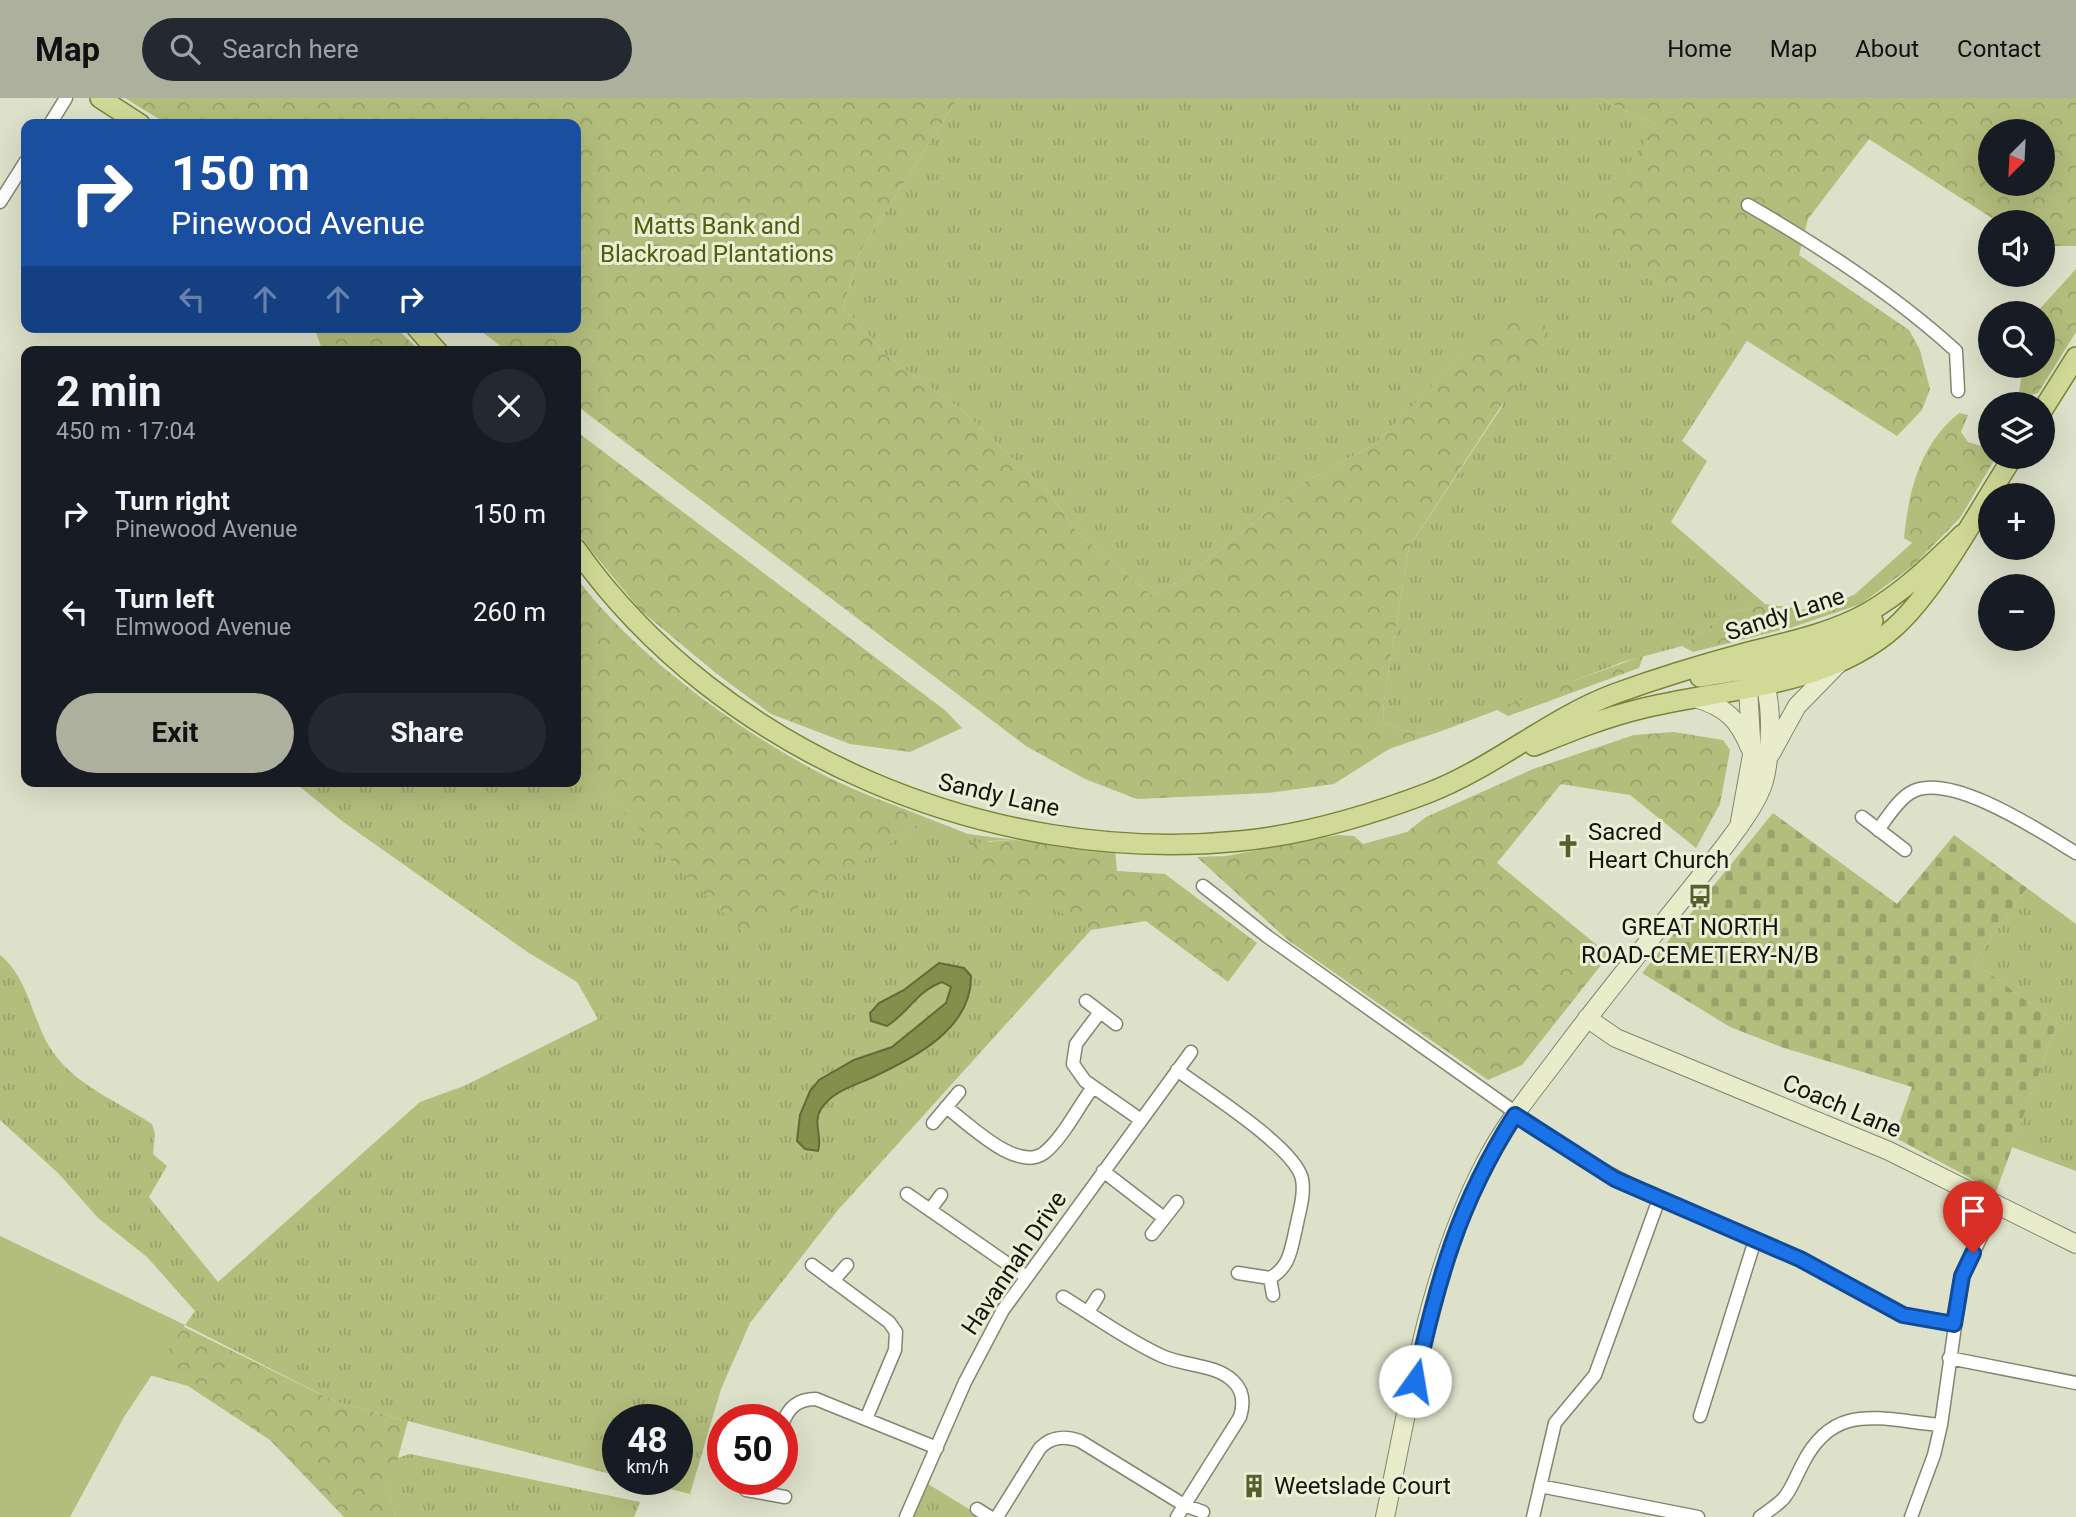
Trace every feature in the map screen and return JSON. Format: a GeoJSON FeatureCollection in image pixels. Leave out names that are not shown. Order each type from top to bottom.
{"type":"FeatureCollection","features":[{"type":"Feature","properties":{"kind":"main road"},"geometry":{"type":"LineString","coordinates":[[100,98],[132,119]]}},
{"type":"Feature","properties":{"kind":"main road"},"geometry":{"type":"LineString","coordinates":[[2054,392],[2076,357]]}},
{"type":"Feature","properties":{"kind":"main road"},"geometry":{"type":"LineString","coordinates":[[1963,534],[2005,469]]}},
{"type":"Feature","properties":{"kind":"main road","name":"Sandy Lane"},"geometry":{"type":"LineString","coordinates":[[1488,765],[1570,714],[1633,688],[1838,626],[1867,613],[1912,584],[1963,534]]}},
{"type":"Feature","properties":{"kind":"main road","name":"Sandy Lane"},"geometry":{"type":"LineString","coordinates":[[581,555],[629,614],[699,679],[740,709],[834,765],[908,797],[997,825],[1060,836],[1141,843],[1243,841],[1342,819],[1427,793],[1488,765],[1611,717],[1757,687],[1843,659],[1882,637],[1900,622],[1939,572],[1963,534]]}},
{"type":"Feature","properties":{"kind":"main road"},"geometry":{"type":"LineString","coordinates":[[1633,688],[1754,668],[1815,652],[1853,635],[1884,613],[1912,584]]}},
{"type":"Feature","properties":{"kind":"main road"},"geometry":{"type":"LineString","coordinates":[[1760,758],[1797,706],[1843,659]]}},
{"type":"Feature","properties":{"kind":"main road"},"geometry":{"type":"LineString","coordinates":[[1385,1517],[1436,1289],[1460,1216],[1485,1163],[1515,1115],[1587,1018],[1739,827],[1761,789],[1757,687],[1763,677],[1754,668]]}},
{"type":"Feature","properties":{"kind":"main road"},"geometry":{"type":"LineString","coordinates":[[1695,698],[1718,706],[1733,716],[1760,758]]}},
{"type":"Feature","properties":{"kind":"main road","name":"Coach Lane"},"geometry":{"type":"LineString","coordinates":[[1587,1018],[1616,1038],[1889,1151],[2076,1244]]}},
{"type":"Feature","properties":{"kind":"street"},"geometry":{"type":"LineString","coordinates":[[53,119],[66,98]]}},
{"type":"Feature","properties":{"kind":"street"},"geometry":{"type":"LineString","coordinates":[[0,202],[21,169]]}},
{"type":"Feature","properties":{"kind":"street"},"geometry":{"type":"LineString","coordinates":[[1748,205],[1826,252],[1934,330],[1956,351],[1958,391]]}},
{"type":"Feature","properties":{"kind":"street"},"geometry":{"type":"LineString","coordinates":[[1878,830],[1909,793],[1936,789],[1985,800],[2076,853]]}},
{"type":"Feature","properties":{"kind":"street"},"geometry":{"type":"LineString","coordinates":[[1862,817],[1905,850]]}},
{"type":"Feature","properties":{"kind":"street"},"geometry":{"type":"LineString","coordinates":[[1202,886],[1268,937],[1515,1115],[1581,1159],[1659,1199],[1811,1265],[1903,1315],[1954,1324]]}},
{"type":"Feature","properties":{"kind":"street"},"geometry":{"type":"LineString","coordinates":[[1086,1001],[1116,1024]]}},
{"type":"Feature","properties":{"kind":"street"},"geometry":{"type":"LineString","coordinates":[[1100,1012],[1080,1037],[1072,1054],[1075,1069],[1093,1087],[1141,1120]]}},
{"type":"Feature","properties":{"kind":"street","name":"Havannah Drive"},"geometry":{"type":"LineString","coordinates":[[906,1517],[985,1341],[1025,1276],[1191,1052]]}},
{"type":"Feature","properties":{"kind":"street"},"geometry":{"type":"LineString","coordinates":[[1177,1070],[1280,1147],[1299,1169],[1303,1192],[1290,1256],[1285,1267],[1270,1278],[1238,1273]]}},
{"type":"Feature","properties":{"kind":"street"},"geometry":{"type":"LineString","coordinates":[[946,1107],[1009,1154],[1027,1159],[1039,1156],[1049,1148],[1093,1087]]}},
{"type":"Feature","properties":{"kind":"street"},"geometry":{"type":"LineString","coordinates":[[933,1123],[959,1091]]}},
{"type":"Feature","properties":{"kind":"street"},"geometry":{"type":"LineString","coordinates":[[1103,1171],[1164,1218]]}},
{"type":"Feature","properties":{"kind":"street"},"geometry":{"type":"LineString","coordinates":[[907,1194],[1025,1276]]}},
{"type":"Feature","properties":{"kind":"street"},"geometry":{"type":"LineString","coordinates":[[930,1210],[941,1195]]}},
{"type":"Feature","properties":{"kind":"street"},"geometry":{"type":"LineString","coordinates":[[1533,1517],[1555,1423],[1595,1375],[1659,1199]]}},
{"type":"Feature","properties":{"kind":"street"},"geometry":{"type":"LineString","coordinates":[[1152,1234],[1177,1202]]}},
{"type":"Feature","properties":{"kind":"street"},"geometry":{"type":"LineString","coordinates":[[1911,1517],[1934,1455],[1941,1425],[1962,1276],[1996,1206]]}},
{"type":"Feature","properties":{"kind":"street"},"geometry":{"type":"LineString","coordinates":[[1700,1416],[1755,1240]]}},
{"type":"Feature","properties":{"kind":"street"},"geometry":{"type":"LineString","coordinates":[[812,1265],[889,1322],[897,1332],[895,1349],[866,1419]]}},
{"type":"Feature","properties":{"kind":"street"},"geometry":{"type":"LineString","coordinates":[[833,1281],[847,1265]]}},
{"type":"Feature","properties":{"kind":"street"},"geometry":{"type":"LineString","coordinates":[[1270,1278],[1273,1295]]}},
{"type":"Feature","properties":{"kind":"street"},"geometry":{"type":"LineString","coordinates":[[1088,1312],[1098,1296]]}},
{"type":"Feature","properties":{"kind":"street"},"geometry":{"type":"LineString","coordinates":[[1063,1297],[1163,1356],[1222,1373],[1240,1390],[1243,1401],[1240,1416],[1177,1517]]}},
{"type":"Feature","properties":{"kind":"street"},"geometry":{"type":"LineString","coordinates":[[1950,1358],[2076,1383]]}},
{"type":"Feature","properties":{"kind":"street"},"geometry":{"type":"LineString","coordinates":[[798,1404],[810,1399],[822,1401],[937,1448]]}},
{"type":"Feature","properties":{"kind":"street"},"geometry":{"type":"LineString","coordinates":[[1759,1517],[1787,1498],[1816,1440],[1833,1425],[1859,1418],[1941,1425]]}},
{"type":"Feature","properties":{"kind":"street"},"geometry":{"type":"LineString","coordinates":[[997,1517],[1040,1448],[1046,1442],[1063,1438],[1080,1441],[1184,1505],[1203,1512]]}},
{"type":"Feature","properties":{"kind":"street"},"geometry":{"type":"LineString","coordinates":[[1540,1486],[1698,1517]]}},
{"type":"Feature","properties":{"kind":"street"},"geometry":{"type":"LineString","coordinates":[[775,1495],[785,1497]]}},
{"type":"Feature","properties":{"kind":"street"},"geometry":{"type":"LineString","coordinates":[[977,1509],[990,1517]]}},
{"type":"Feature","properties":{"kind":"green space","name":"Matts Bank and Blackroad Plantations"},"geometry":{"type":"Polygon","coordinates":[[[125,98],[958,98],[861,250],[843,307],[887,356],[964,412],[1050,494],[1077,532],[1151,595],[1184,579],[1303,483],[1375,444],[1510,307],[1547,327],[1539,348],[1409,547],[1384,700],[1383,723],[1414,734],[1447,729],[1389,749],[1334,784],[1268,793],[1137,799],[1085,779],[1026,746],[581,409],[581,346],[500,346],[484,333],[581,333],[581,119],[159,119],[125,98]]]}},
{"type":"Feature","properties":{"kind":"green space"},"geometry":{"type":"Polygon","coordinates":[[[958,98],[1599,98],[1657,125],[1645,276],[1748,339],[1682,441],[1707,461],[1671,522],[1765,604],[1726,614],[1682,646],[1623,662],[1447,729],[1414,734],[1383,723],[1384,700],[1409,547],[1503,405],[1510,308],[1375,444],[1303,483],[1184,579],[1151,595],[1077,532],[1050,494],[964,412],[887,356],[843,307],[861,250],[958,98]]]}},
{"type":"Feature","properties":{"kind":"green space"},"geometry":{"type":"Polygon","coordinates":[[[1599,98],[2076,98],[2076,246],[2055,246],[2055,210],[1979,210],[1869,139],[1808,219],[1799,255],[1909,330],[1920,350],[1930,389],[1922,410],[1897,436],[1645,276],[1583,227],[1657,125],[1599,98]]]}},
{"type":"Feature","properties":{"kind":"green space"},"geometry":{"type":"Polygon","coordinates":[[[2076,269],[2076,332],[2055,366],[2055,301],[2047,301],[2076,269]]]}},
{"type":"Feature","properties":{"kind":"green space"},"geometry":{"type":"Polygon","coordinates":[[[316,333],[401,333],[415,346],[321,346],[316,333]]]}},
{"type":"Feature","properties":{"kind":"green space"},"geometry":{"type":"Polygon","coordinates":[[[2021,378],[2047,378],[2039,392],[2019,392],[2021,378]]]}},
{"type":"Feature","properties":{"kind":"green space"},"geometry":{"type":"Polygon","coordinates":[[[1959,413],[1968,415],[1961,432],[1968,442],[1978,445],[1978,469],[1989,469],[1978,483],[1960,518],[1914,565],[1861,604],[1793,627],[1693,652],[1682,646],[1726,614],[1765,604],[1814,611],[1854,595],[1912,543],[1904,538],[1913,485],[1926,454],[1959,413]]]}},
{"type":"Feature","properties":{"kind":"green space"},"geometry":{"type":"Polygon","coordinates":[[[581,435],[946,711],[962,728],[910,752],[850,744],[771,714],[717,674],[640,610],[581,538],[581,435]]]}},
{"type":"Feature","properties":{"kind":"green space"},"geometry":{"type":"Polygon","coordinates":[[[581,583],[600,607],[661,666],[732,720],[838,782],[927,818],[750,940],[581,769],[581,583]]]}},
{"type":"Feature","properties":{"kind":"green space"},"geometry":{"type":"Polygon","coordinates":[[[1643,656],[1639,668],[1508,716],[1495,709],[1643,656]]]}},
{"type":"Feature","properties":{"kind":"green space"},"geometry":{"type":"Polygon","coordinates":[[[1674,732],[1723,740],[1730,750],[1720,804],[1696,848],[1630,795],[1561,784],[1497,863],[1609,955],[1522,1065],[1488,1080],[1289,941],[1197,857],[1226,856],[1338,835],[1354,836],[1363,844],[1407,832],[1426,817],[1533,769],[1634,735],[1674,732]]]}},
{"type":"Feature","properties":{"kind":"green space"},"geometry":{"type":"Polygon","coordinates":[[[581,769],[750,939],[927,818],[968,834],[1016,840],[988,841],[1027,898],[1072,914],[1091,930],[838,1210],[750,1323],[717,1404],[707,1404],[707,1436],[693,1484],[693,1404],[602,1404],[602,1472],[336,1402],[185,1325],[195,1311],[147,1257],[98,1218],[59,1174],[0,1120],[0,955],[18,977],[55,1055],[88,1085],[152,1124],[155,1134],[153,1154],[167,1166],[149,1197],[218,1282],[420,1102],[464,1086],[598,1019],[577,982],[529,953],[342,821],[300,787],[581,787],[581,769]]]}},
{"type":"Feature","properties":{"kind":"green space"},"geometry":{"type":"Polygon","coordinates":[[[1773,813],[1897,904],[1954,835],[2027,888],[1974,962],[2057,1023],[1996,1192],[1894,1137],[1912,1087],[1781,1047],[1730,1027],[1642,973],[1773,813]]]}},
{"type":"Feature","properties":{"kind":"green space"},"geometry":{"type":"Polygon","coordinates":[[[1016,840],[1115,850],[1117,871],[1165,874],[1257,943],[1228,982],[1146,921],[1091,930],[1068,915],[1003,884],[987,872],[968,851],[970,843],[1016,840]]]}},
{"type":"Feature","properties":{"kind":"green space"},"geometry":{"type":"Polygon","coordinates":[[[2027,888],[2076,924],[2076,1171],[2012,1147],[2057,1023],[1974,962],[2027,888]]]}},
{"type":"Feature","properties":{"kind":"green space"},"geometry":{"type":"Polygon","coordinates":[[[0,1236],[336,1402],[408,1421],[388,1494],[396,1517],[344,1517],[270,1440],[188,1386],[65,1351],[0,1236]]]}},
{"type":"Feature","properties":{"kind":"green space"},"geometry":{"type":"Polygon","coordinates":[[[0,1236],[185,1325],[124,1417],[70,1517],[0,1517],[0,1236]]]}},
{"type":"Feature","properties":{"kind":"green space"},"geometry":{"type":"Polygon","coordinates":[[[410,1454],[640,1502],[634,1517],[396,1517],[388,1494],[397,1458],[410,1454]]]}},
{"type":"Feature","properties":{"kind":"green space"},"geometry":{"type":"Polygon","coordinates":[[[928,1484],[982,1517],[914,1517],[928,1484]]]}},
{"type":"Feature","properties":{"kind":"shaded area"},"geometry":{"type":"Polygon","coordinates":[[[939,963],[964,968],[971,976],[969,995],[962,1011],[951,1026],[922,1051],[831,1098],[818,1114],[818,1151],[805,1149],[797,1141],[800,1115],[810,1091],[819,1080],[854,1060],[892,1047],[946,1003],[951,987],[942,982],[919,996],[887,1026],[871,1021],[870,1013],[879,1003],[904,990],[939,963]]]}},
{"type":"Feature","properties":{"kind":"place","name":"Sacred Heart Church"},"geometry":{"type":"Point","coordinates":[1568,846]}},
{"type":"Feature","properties":{"kind":"place","name":"GREAT NORTH ROAD-CEMETERY-N/B"},"geometry":{"type":"Point","coordinates":[1700,896]}},
{"type":"Feature","properties":{"kind":"place","name":"Weetslade Court"},"geometry":{"type":"Point","coordinates":[1254,1486]}},
{"type":"Feature","properties":{"kind":"route"},"geometry":{"type":"LineString","coordinates":[[1415,1381],[1436,1289],[1460,1216],[1485,1163],[1515,1115],[1615,1179],[1800,1259],[1903,1315],[1954,1324],[1962,1276],[1973,1253]]}}]}
